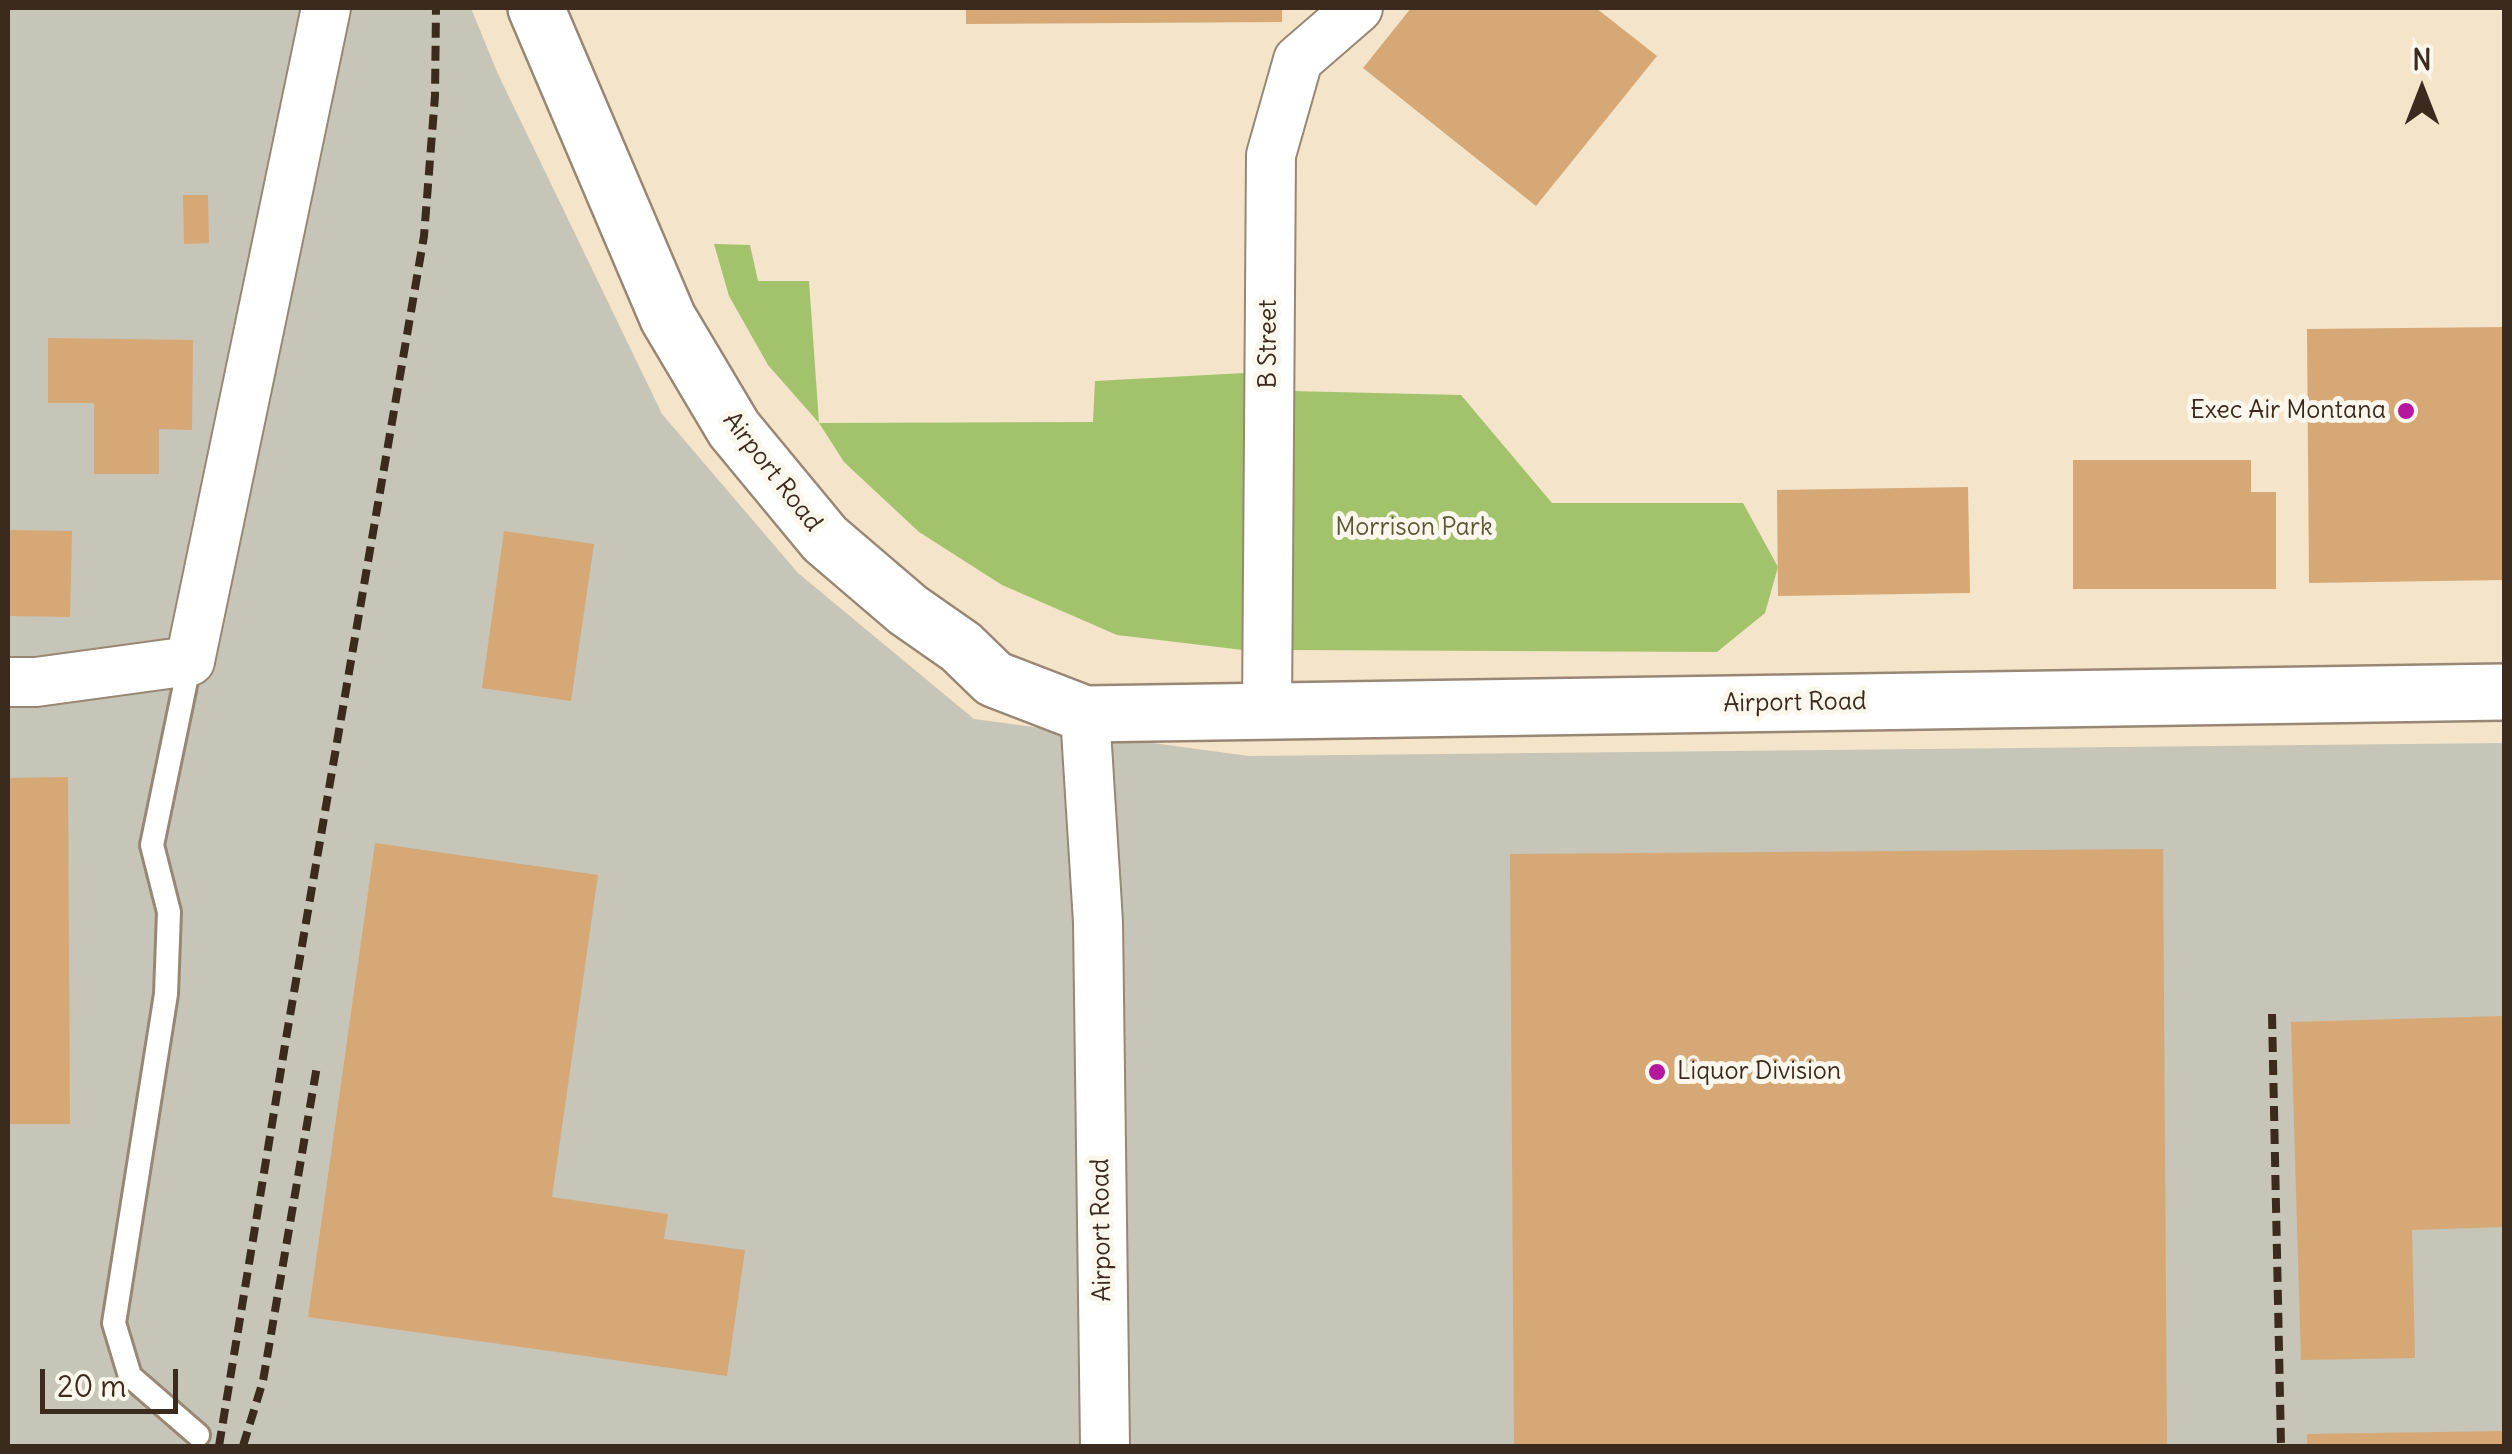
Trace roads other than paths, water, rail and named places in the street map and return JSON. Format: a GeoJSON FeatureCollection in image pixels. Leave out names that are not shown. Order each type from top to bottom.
{"type":"FeatureCollection","features":[{"type":"Feature","properties":{"kind":"street"},"geometry":{"type":"LineString","coordinates":[[8,682],[36,682],[190,661],[326,8]]}},
{"type":"Feature","properties":{"kind":"street","name":"Airport Road"},"geometry":{"type":"LineString","coordinates":[[536,8],[668,318],[734,429],[825,539],[908,610],[961,647],[994,679],[1085,714],[2504,692]]}},
{"type":"Feature","properties":{"kind":"street","name":"B Street"},"geometry":{"type":"LineString","coordinates":[[1266,711],[1271,155],[1298,60],[1358,8]]}},
{"type":"Feature","properties":{"kind":"street","name":"Airport Road"},"geometry":{"type":"LineString","coordinates":[[1085,714],[1098,922],[1105,1446]]}},
{"type":"Feature","properties":{"kind":"lane"},"geometry":{"type":"LineString","coordinates":[[190,661],[152,845],[169,912],[166,994],[114,1323],[130,1376],[198,1435]]}},
{"type":"Feature","properties":{"kind":"railway"},"geometry":{"type":"LineString","coordinates":[[219,1446],[424,236],[435,96],[436,8]]}},
{"type":"Feature","properties":{"kind":"railway"},"geometry":{"type":"LineString","coordinates":[[2272,1014],[2281,1446]]}},
{"type":"Feature","properties":{"kind":"railway"},"geometry":{"type":"LineString","coordinates":[[243,1446],[263,1381],[317,1066]]}},
{"type":"Feature","properties":{"kind":"place","name":"Exec Air Montana"},"geometry":{"type":"Point","coordinates":[2406,411]}},
{"type":"Feature","properties":{"kind":"place","name":"Liquor Division"},"geometry":{"type":"Point","coordinates":[1657,1072]}},
{"type":"Feature","properties":{"kind":"park label","name":"Morrison Park"},"geometry":{"type":"Point","coordinates":[1414,528]}}]}
